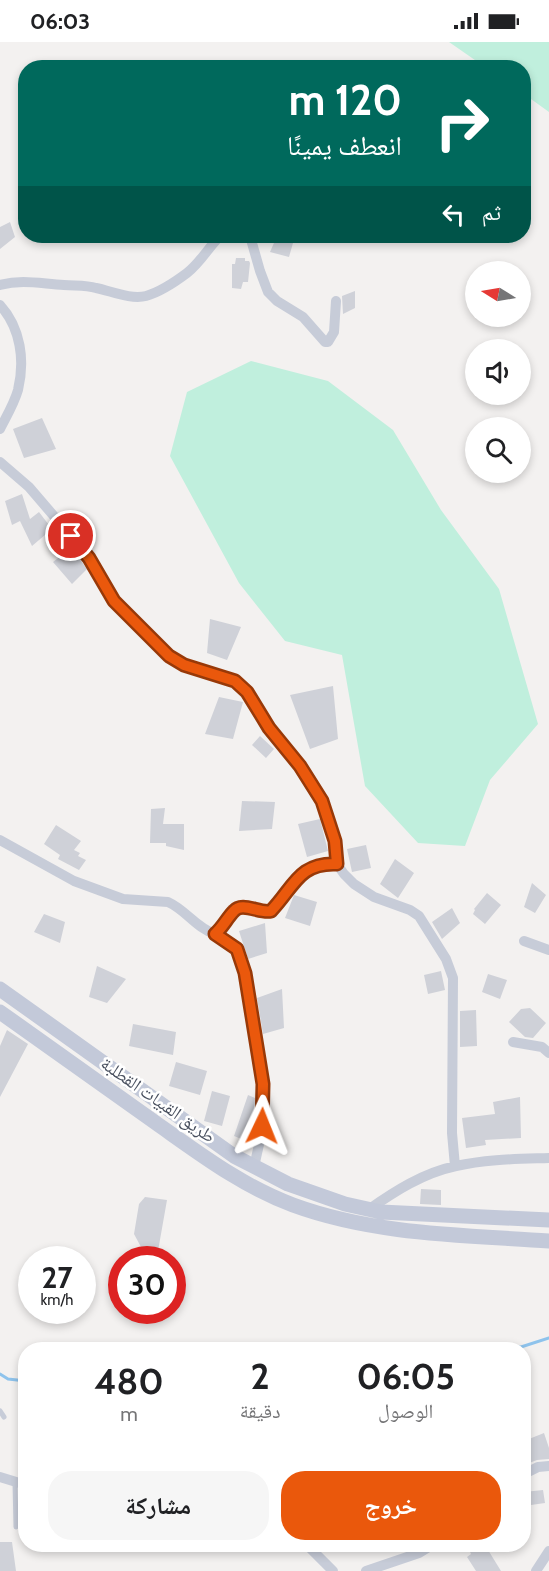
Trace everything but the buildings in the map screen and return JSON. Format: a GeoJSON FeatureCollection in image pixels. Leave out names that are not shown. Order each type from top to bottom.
{"type":"FeatureCollection","features":[{"type":"Feature","properties":{"kind":"main road"},"geometry":{"type":"LineString","coordinates":[[0,989],[234,1156],[288,1184],[368,1210],[419,1215],[549,1220]]}},
{"type":"Feature","properties":{"kind":"main road","name":"طريق القبيات القطلبة"},"geometry":{"type":"LineString","coordinates":[[0,1012],[215,1165],[269,1195],[335,1218],[400,1231],[549,1241]]}},
{"type":"Feature","properties":{"kind":"street"},"geometry":{"type":"LineString","coordinates":[[0,285],[10,282],[39,282],[85,286],[146,296],[188,273],[198,263],[210,243]]}},
{"type":"Feature","properties":{"kind":"street"},"geometry":{"type":"LineString","coordinates":[[208,248],[213,243]]}},
{"type":"Feature","properties":{"kind":"street"},"geometry":{"type":"LineString","coordinates":[[252,243],[268,292],[277,301],[303,317],[325,342],[333,337],[336,302]]}},
{"type":"Feature","properties":{"kind":"street"},"geometry":{"type":"LineString","coordinates":[[0,305],[16,329],[20,351],[17,391],[0,429]]}},
{"type":"Feature","properties":{"kind":"street"},"geometry":{"type":"LineString","coordinates":[[0,462],[29,488],[71,536],[89,558],[114,601],[169,656],[184,665],[235,681],[247,692],[269,728],[300,766],[322,801],[335,841],[337,864],[354,884],[374,897],[410,910],[419,916],[453,978],[452,1133],[455,1166]]}},
{"type":"Feature","properties":{"kind":"street"},"geometry":{"type":"LineString","coordinates":[[0,840],[74,880],[123,899],[168,902],[175,905],[200,927],[237,949],[248,984],[263,1084],[260,1140],[254,1167]]}},
{"type":"Feature","properties":{"kind":"street"},"geometry":{"type":"LineString","coordinates":[[215,934],[235,909],[241,907],[271,911],[308,869],[319,864],[337,864]]}},
{"type":"Feature","properties":{"kind":"street"},"geometry":{"type":"LineString","coordinates":[[524,941],[549,950]]}},
{"type":"Feature","properties":{"kind":"street"},"geometry":{"type":"LineString","coordinates":[[513,1042],[542,1047],[549,1053]]}},
{"type":"Feature","properties":{"kind":"street"},"geometry":{"type":"LineString","coordinates":[[368,1210],[405,1186],[455,1166],[549,1158]]}},
{"type":"Feature","properties":{"kind":"street"},"geometry":{"type":"LineString","coordinates":[[531,1470],[549,1466]]}},
{"type":"Feature","properties":{"kind":"street"},"geometry":{"type":"LineString","coordinates":[[0,1477],[18,1482]]}},
{"type":"Feature","properties":{"kind":"street"},"geometry":{"type":"LineString","coordinates":[[536,1571],[549,1551]]}},
{"type":"Feature","properties":{"kind":"street"},"geometry":{"type":"LineString","coordinates":[[314,1552],[333,1571]]}},
{"type":"Feature","properties":{"kind":"street"},"geometry":{"type":"LineString","coordinates":[[366,1571],[421,1552]]}},
{"type":"Feature","properties":{"kind":"lane"},"geometry":{"type":"LineString","coordinates":[[0,1411],[4,1417]]}},
{"type":"Feature","properties":{"kind":"lane"},"geometry":{"type":"LineString","coordinates":[[16,1527],[18,1505]]}},
{"type":"Feature","properties":{"kind":"green space"},"geometry":{"type":"Polygon","coordinates":[[[449,42],[549,42],[549,112],[531,99],[531,60],[475,60],[449,42]]]}},
{"type":"Feature","properties":{"kind":"green space"},"geometry":{"type":"Polygon","coordinates":[[[251,361],[328,381],[393,430],[441,510],[499,589],[538,724],[490,780],[465,846],[418,843],[365,786],[342,655],[285,641],[239,583],[170,456],[187,392],[251,361]]]}},
{"type":"Feature","properties":{"kind":"waterway"},"geometry":{"type":"LineString","coordinates":[[531,1344],[549,1338]]}},
{"type":"Feature","properties":{"kind":"waterway"},"geometry":{"type":"LineString","coordinates":[[0,1374],[8,1379],[18,1380]]}},
{"type":"Feature","properties":{"kind":"route"},"geometry":{"type":"LineString","coordinates":[[71,536],[89,558],[114,601],[169,656],[184,665],[240,684],[269,728],[313,785],[328,816],[335,841],[337,864],[319,864],[303,872],[290,891],[271,911],[241,907],[235,909],[215,934],[237,949],[245,973],[263,1084],[262,1126]]}}]}
